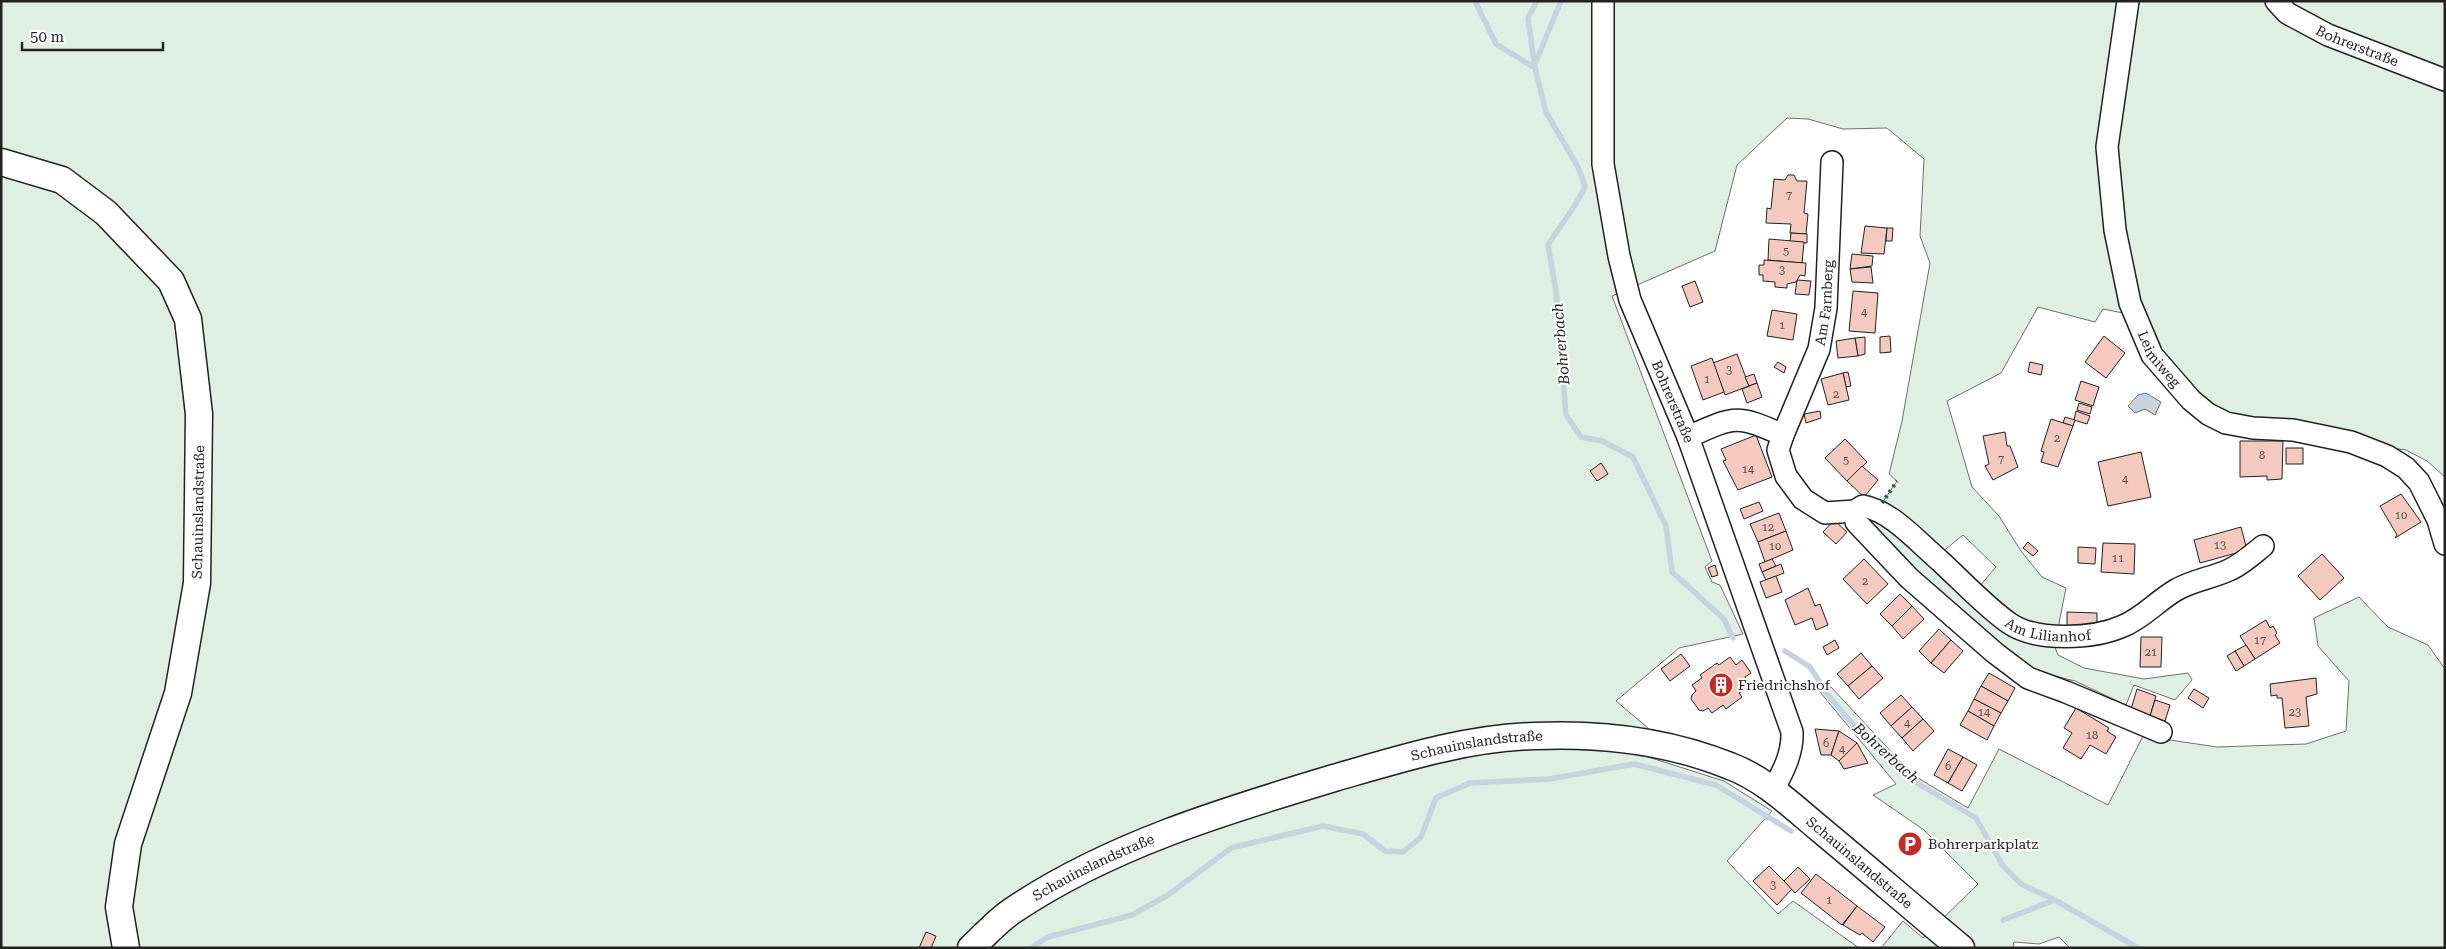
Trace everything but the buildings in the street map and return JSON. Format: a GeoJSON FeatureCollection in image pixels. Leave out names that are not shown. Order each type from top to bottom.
{"type":"FeatureCollection","features":[{"type":"Feature","properties":{"kind":"main road","name":"Schauinslandstraße"},"geometry":{"type":"LineString","coordinates":[[1,162],[62,180],[106,213],[171,281],[188,319],[199,414],[197,583],[178,693],[128,844],[119,907],[126,948]]}},
{"type":"Feature","properties":{"kind":"main road","name":"Schauinslandstraße"},"geometry":{"type":"LineString","coordinates":[[971,948],[1010,912],[1064,880],[1122,852],[1207,819],[1310,785],[1413,755],[1487,740],[1568,736],[1618,738],[1666,745],[1732,766],[1773,790],[1961,948]]}},
{"type":"Feature","properties":{"kind":"street","name":"Bohrerstraße"},"geometry":{"type":"LineString","coordinates":[[1603,1],[1603,164],[1619,256],[1635,314],[1688,436],[1783,701],[1792,732],[1791,748],[1784,770],[1773,790]]}},
{"type":"Feature","properties":{"kind":"street","name":"Leimiweg"},"geometry":{"type":"LineString","coordinates":[[2128,1],[2107,147],[2115,230],[2130,302],[2152,355],[2191,400],[2208,414],[2226,423],[2253,428],[2293,430],[2351,442],[2387,456],[2406,468],[2419,482],[2438,520],[2445,544]]}},
{"type":"Feature","properties":{"kind":"street","name":"Bohrerstraße"},"geometry":{"type":"LineString","coordinates":[[2276,1],[2287,13],[2328,35],[2445,80]]}},
{"type":"Feature","properties":{"kind":"street","name":"Am Farnberg"},"geometry":{"type":"LineString","coordinates":[[1784,435],[1819,348],[1826,308],[1832,162]]}},
{"type":"Feature","properties":{"kind":"street"},"geometry":{"type":"LineString","coordinates":[[1688,436],[1735,418],[1753,422],[1784,435]]}},
{"type":"Feature","properties":{"kind":"street","name":"Am Lilianhof"},"geometry":{"type":"LineString","coordinates":[[1784,435],[1778,450],[1786,476],[1803,499],[1825,513],[1855,511],[1863,506],[1877,508],[1928,550],[2010,624],[2034,633],[2052,636],[2103,633],[2123,627],[2138,619],[2174,591],[2189,583],[2229,570],[2263,546]]}},
{"type":"Feature","properties":{"kind":"street"},"geometry":{"type":"LineString","coordinates":[[1855,511],[1856,522],[1909,578],[1995,653],[2028,678],[2161,732]]}},
{"type":"Feature","properties":{"kind":"green space"},"geometry":{"type":"Polygon","coordinates":[[[1,1],[2445,1],[2445,477],[2427,461],[2406,450],[2375,446],[2210,410],[2158,352],[2143,317],[2103,309],[2095,322],[2038,307],[2001,373],[1947,401],[1972,487],[1999,516],[2021,551],[2042,577],[2066,588],[2058,628],[2018,622],[1978,588],[1996,567],[1963,535],[1941,553],[1882,503],[1897,481],[1889,474],[1902,421],[1930,263],[1920,236],[1924,159],[1887,128],[1843,129],[1808,119],[1787,118],[1737,165],[1715,251],[1612,296],[1712,561],[1705,567],[1712,582],[1720,585],[1743,634],[1679,648],[1616,701],[1648,728],[1645,756],[1724,781],[1772,811],[1727,861],[1778,914],[1793,901],[1859,948],[1,948],[1,1]]]}},
{"type":"Feature","properties":{"kind":"green space"},"geometry":{"type":"Polygon","coordinates":[[[1864,513],[1872,514],[2054,645],[2058,655],[2084,668],[2144,679],[2188,673],[2192,680],[2175,700],[2134,685],[2126,705],[2075,681],[2031,670],[1985,636],[1872,530],[1864,513]]]}},
{"type":"Feature","properties":{"kind":"green space"},"geometry":{"type":"Polygon","coordinates":[[[2359,597],[2388,627],[2428,645],[2445,669],[2445,948],[2070,948],[2059,937],[2039,944],[2014,942],[2013,948],[1881,948],[1903,921],[1923,938],[1978,884],[1924,830],[1873,795],[1896,784],[1820,692],[1831,687],[1913,775],[1968,808],[1999,749],[2108,805],[2143,736],[2217,747],[2306,744],[2346,731],[2349,681],[2318,646],[2314,618],[2359,597]]]}},
{"type":"Feature","properties":{"kind":"shaded area"},"geometry":{"type":"Polygon","coordinates":[[[2146,393],[2161,402],[2155,415],[2145,409],[2135,413],[2128,406],[2138,395],[2146,393]]]}},
{"type":"Feature","properties":{"kind":"waterway"},"geometry":{"type":"LineString","coordinates":[[1475,1],[1496,44],[1535,68]]}},
{"type":"Feature","properties":{"kind":"waterway","name":"Bohrerbach"},"geometry":{"type":"LineString","coordinates":[[1537,1],[1528,18],[1535,68],[1546,112],[1578,167],[1585,186],[1573,209],[1548,245],[1556,291],[1566,415],[1581,437],[1602,441],[1633,457],[1666,526],[1672,572],[1724,619],[1733,638]]}},
{"type":"Feature","properties":{"kind":"waterway"},"geometry":{"type":"LineString","coordinates":[[1535,64],[1561,1]]}},
{"type":"Feature","properties":{"kind":"waterway","name":"Bohrerbach"},"geometry":{"type":"LineString","coordinates":[[1785,651],[1810,667],[1828,695],[1857,729],[1912,780],[1976,818],[2003,866],[2021,884],[2055,900],[2138,948]]}},
{"type":"Feature","properties":{"kind":"waterway"},"geometry":{"type":"LineString","coordinates":[[1031,948],[1048,937],[1132,915],[1168,895],[1231,848],[1323,826],[1363,834],[1385,851],[1403,852],[1421,837],[1436,798],[1470,783],[1549,779],[1634,764],[1716,785],[1791,831]]}},
{"type":"Feature","properties":{"kind":"waterway"},"geometry":{"type":"LineString","coordinates":[[2003,920],[2055,900]]}},
{"type":"Feature","properties":{"kind":"hedge"},"geometry":{"type":"LineString","coordinates":[[1882,503],[1897,481]]}},
{"type":"Feature","properties":{"kind":"place","name":"Friedrichshof"},"geometry":{"type":"Point","coordinates":[1721,685]}},
{"type":"Feature","properties":{"kind":"place","name":"Bohrerparkplatz"},"geometry":{"type":"Point","coordinates":[1910,844]}}]}
